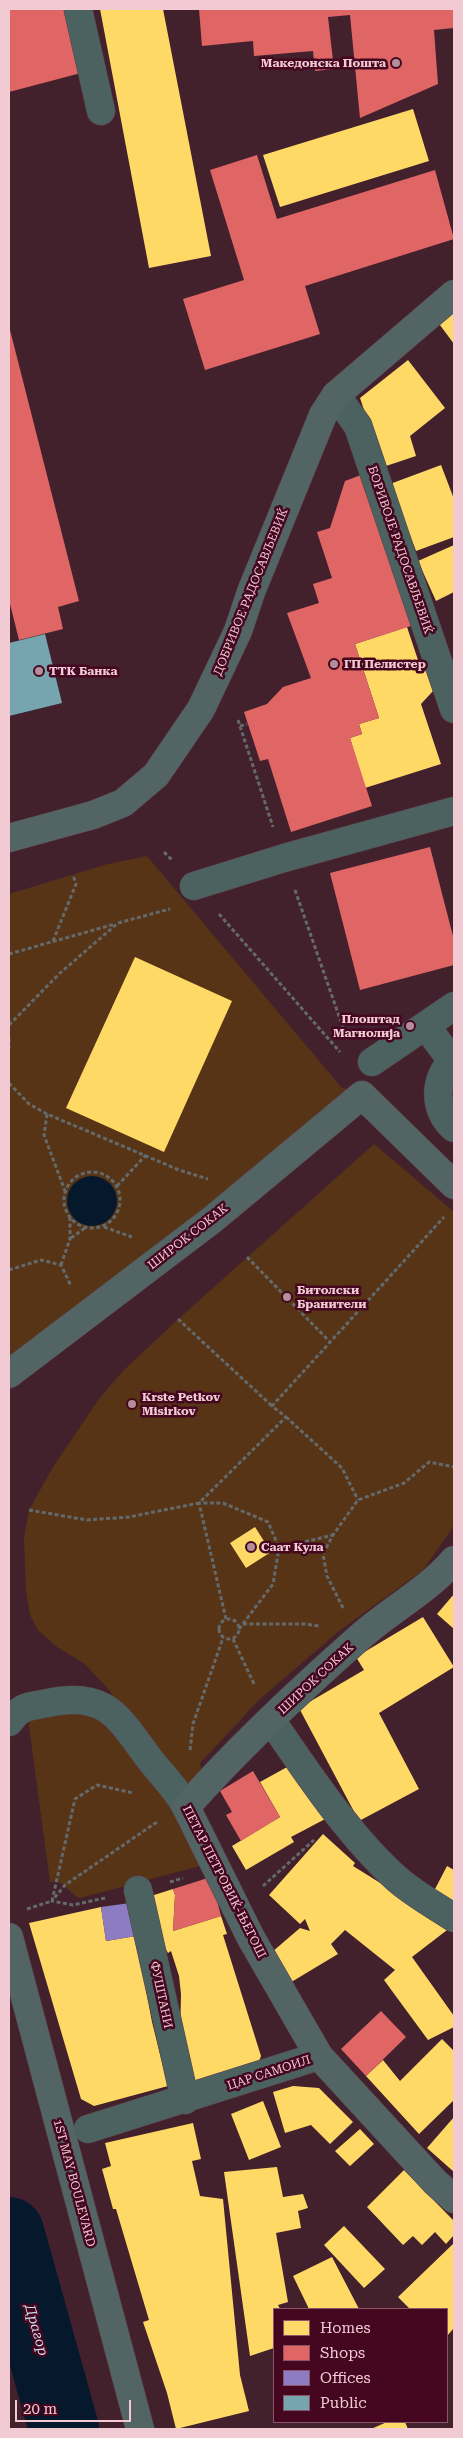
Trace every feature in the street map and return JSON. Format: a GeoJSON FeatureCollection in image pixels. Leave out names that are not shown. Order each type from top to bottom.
{"type":"FeatureCollection","features":[{"type":"Feature","properties":{"kind":"street"},"geometry":{"type":"LineString","coordinates":[[78,9],[101,111]]}},
{"type":"Feature","properties":{"kind":"street","name":"ДОБРИВОЕ РАДОСАВЉЕВИЌ"},"geometry":{"type":"LineString","coordinates":[[9,838],[93,815],[123,803],[156,775],[201,709],[238,631],[251,592],[323,414],[336,396],[454,294]]}},
{"type":"Feature","properties":{"kind":"street","name":"БОРИВОЈЕ РАДОСАВЉЕВИЌ"},"geometry":{"type":"LineString","coordinates":[[336,396],[358,426],[454,709]]}},
{"type":"Feature","properties":{"kind":"street"},"geometry":{"type":"LineString","coordinates":[[194,886],[284,858],[454,811]]}},
{"type":"Feature","properties":{"kind":"street"},"geometry":{"type":"LineString","coordinates":[[359,1060],[426,1026],[454,1006]]}},
{"type":"Feature","properties":{"kind":"street"},"geometry":{"type":"LineString","coordinates":[[426,1026],[453,1061],[443,1072],[439,1085],[438,1099],[442,1112],[454,1128]]}},
{"type":"Feature","properties":{"kind":"street","name":"ШИРОК СОКАК"},"geometry":{"type":"LineString","coordinates":[[9,1374],[213,1218],[362,1095],[452,1197]]}},
{"type":"Feature","properties":{"kind":"street","name":"ШИРОК СОКАК"},"geometry":{"type":"LineString","coordinates":[[186,1808],[272,1720],[361,1636],[437,1580],[454,1560]]}},
{"type":"Feature","properties":{"kind":"street","name":"ПЕТАР ПЕТРОВИЌ-ЊЕГОШ"},"geometry":{"type":"LineString","coordinates":[[9,1722],[18,1709],[70,1698],[93,1702],[114,1712],[186,1808],[293,2014],[319,2056]]}},
{"type":"Feature","properties":{"kind":"street"},"geometry":{"type":"LineString","coordinates":[[272,1720],[341,1817],[367,1848],[398,1880],[454,1918]]}},
{"type":"Feature","properties":{"kind":"street","name":"ФУШТАНИ"},"geometry":{"type":"LineString","coordinates":[[138,1890],[185,2100]]}},
{"type":"Feature","properties":{"kind":"street","name":"1ST MAY BOULEVARD"},"geometry":{"type":"LineString","coordinates":[[9,1937],[140,2429]]}},
{"type":"Feature","properties":{"kind":"street","name":"ЦАР САМОИЛ"},"geometry":{"type":"LineString","coordinates":[[88,2129],[185,2100],[319,2056],[435,2182],[454,2199]]}},
{"type":"Feature","properties":{"kind":"path"},"geometry":{"type":"LineString","coordinates":[[238,720],[349,1045]]}},
{"type":"Feature","properties":{"kind":"path"},"geometry":{"type":"LineString","coordinates":[[240,726],[247,724]]}},
{"type":"Feature","properties":{"kind":"path"},"geometry":{"type":"LineString","coordinates":[[53,942],[76,884],[73,875]]}},
{"type":"Feature","properties":{"kind":"path"},"geometry":{"type":"LineString","coordinates":[[213,907],[359,1060]]}},
{"type":"Feature","properties":{"kind":"path"},"geometry":{"type":"LineString","coordinates":[[9,954],[173,909]]}},
{"type":"Feature","properties":{"kind":"path"},"geometry":{"type":"LineString","coordinates":[[9,1025],[60,974],[118,923]]}},
{"type":"Feature","properties":{"kind":"path"},"geometry":{"type":"LineString","coordinates":[[9,1038],[9,1051]]}},
{"type":"Feature","properties":{"kind":"path"},"geometry":{"type":"LineString","coordinates":[[9,1083],[29,1104],[47,1114],[179,1170],[216,1182]]}},
{"type":"Feature","properties":{"kind":"path"},"geometry":{"type":"LineString","coordinates":[[47,1114],[44,1135],[65,1192]]}},
{"type":"Feature","properties":{"kind":"path"},"geometry":{"type":"LineString","coordinates":[[117,1186],[146,1155]]}},
{"type":"Feature","properties":{"kind":"path"},"geometry":{"type":"LineString","coordinates":[[70,1218],[76,1224],[94,1229],[111,1221],[120,1205],[117,1186],[103,1174],[94,1172],[76,1177],[65,1192],[63,1201],[70,1218],[70,1239],[61,1265],[73,1290]]}},
{"type":"Feature","properties":{"kind":"path"},"geometry":{"type":"LineString","coordinates":[[272,1406],[452,1197]]}},
{"type":"Feature","properties":{"kind":"path"},"geometry":{"type":"LineString","coordinates":[[103,1226],[131,1235],[134,1240]]}},
{"type":"Feature","properties":{"kind":"path"},"geometry":{"type":"LineString","coordinates":[[70,1239],[85,1228]]}},
{"type":"Feature","properties":{"kind":"path"},"geometry":{"type":"LineString","coordinates":[[247,1257],[329,1341]]}},
{"type":"Feature","properties":{"kind":"path"},"geometry":{"type":"LineString","coordinates":[[9,1270],[41,1260],[61,1265]]}},
{"type":"Feature","properties":{"kind":"path"},"geometry":{"type":"LineString","coordinates":[[178,1319],[342,1468],[358,1500]]}},
{"type":"Feature","properties":{"kind":"path"},"geometry":{"type":"LineString","coordinates":[[200,1503],[286,1418]]}},
{"type":"Feature","properties":{"kind":"path"},"geometry":{"type":"LineString","coordinates":[[361,1636],[335,1596],[327,1576],[323,1554],[333,1535],[358,1500],[404,1482],[429,1462],[454,1467]]}},
{"type":"Feature","properties":{"kind":"path"},"geometry":{"type":"LineString","coordinates":[[200,1503],[226,1619]]}},
{"type":"Feature","properties":{"kind":"path"},"geometry":{"type":"LineString","coordinates":[[29,1510],[87,1520],[130,1517],[200,1503],[223,1503],[268,1522],[279,1548],[274,1584],[238,1629]]}},
{"type":"Feature","properties":{"kind":"path"},"geometry":{"type":"LineString","coordinates":[[279,1548],[333,1535]]}},
{"type":"Feature","properties":{"kind":"path"},"geometry":{"type":"LineString","coordinates":[[226,1619],[235,1622],[238,1629],[238,1634],[233,1639]]}},
{"type":"Feature","properties":{"kind":"path"},"geometry":{"type":"LineString","coordinates":[[226,1619],[219,1626],[219,1633],[223,1638],[233,1639]]}},
{"type":"Feature","properties":{"kind":"path"},"geometry":{"type":"LineString","coordinates":[[243,1624],[305,1624],[361,1636]]}},
{"type":"Feature","properties":{"kind":"path"},"geometry":{"type":"LineString","coordinates":[[190,1752],[193,1724],[223,1638]]}},
{"type":"Feature","properties":{"kind":"path"},"geometry":{"type":"LineString","coordinates":[[233,1639],[272,1720]]}},
{"type":"Feature","properties":{"kind":"path"},"geometry":{"type":"LineString","coordinates":[[52,1901],[75,1800],[97,1784],[135,1794]]}},
{"type":"Feature","properties":{"kind":"path"},"geometry":{"type":"LineString","coordinates":[[238,1909],[341,1817]]}},
{"type":"Feature","properties":{"kind":"path"},"geometry":{"type":"LineString","coordinates":[[52,1901],[65,1885],[158,1821]]}},
{"type":"Feature","properties":{"kind":"path"},"geometry":{"type":"LineString","coordinates":[[22,1910],[52,1901],[73,1905],[217,1869]]}},
{"type":"Feature","properties":{"kind":"shaded area"},"geometry":{"type":"Polygon","coordinates":[[[147,856],[341,1087],[362,1095],[9,1374],[9,894],[108,864],[147,856]]]}},
{"type":"Feature","properties":{"kind":"shaded area"},"geometry":{"type":"Polygon","coordinates":[[[374,1144],[454,1212],[454,1526],[423,1570],[339,1631],[261,1698],[200,1763],[204,1787],[186,1802],[109,1690],[85,1664],[57,1647],[38,1630],[30,1615],[26,1591],[24,1538],[29,1510],[53,1467],[99,1399],[122,1372],[175,1322],[374,1144]]]}},
{"type":"Feature","properties":{"kind":"shaded area"},"geometry":{"type":"Polygon","coordinates":[[[93,1706],[182,1805],[178,1824],[200,1866],[80,1898],[63,1885],[50,1882],[27,1711],[93,1706]]]}},
{"type":"Feature","properties":{"kind":"water"},"geometry":{"type":"Polygon","coordinates":[[[92,1176],[110,1183],[117,1201],[110,1219],[92,1226],[74,1219],[67,1201],[74,1183],[92,1176]]]}},
{"type":"Feature","properties":{"kind":"building: Homes"},"geometry":{"type":"Polygon","coordinates":[[[9,9],[30,9],[9,15],[9,9]]]}},
{"type":"Feature","properties":{"kind":"building: Homes"},"geometry":{"type":"Polygon","coordinates":[[[100,9],[163,9],[211,256],[149,268],[100,9]]]}},
{"type":"Feature","properties":{"kind":"building: Homes"},"geometry":{"type":"Polygon","coordinates":[[[413,109],[429,161],[280,207],[263,155],[413,109]]]}},
{"type":"Feature","properties":{"kind":"building: Homes"},"geometry":{"type":"Polygon","coordinates":[[[454,308],[454,344],[437,321],[454,308]]]}},
{"type":"Feature","properties":{"kind":"building: Homes"},"geometry":{"type":"Polygon","coordinates":[[[408,360],[445,408],[410,436],[416,456],[383,467],[360,398],[408,360]]]}},
{"type":"Feature","properties":{"kind":"building: Homes"},"geometry":{"type":"Polygon","coordinates":[[[441,465],[454,499],[454,537],[416,551],[390,484],[441,465]]]}},
{"type":"Feature","properties":{"kind":"building: Homes"},"geometry":{"type":"Polygon","coordinates":[[[454,545],[454,592],[436,601],[418,561],[454,545]]]}},
{"type":"Feature","properties":{"kind":"building: Homes"},"geometry":{"type":"Polygon","coordinates":[[[407,627],[422,672],[426,671],[433,691],[421,704],[441,764],[365,788],[350,738],[362,734],[359,724],[379,718],[355,644],[407,627]]]}},
{"type":"Feature","properties":{"kind":"building: Homes"},"geometry":{"type":"Polygon","coordinates":[[[135,957],[232,1001],[164,1152],[66,1108],[135,957]]]}},
{"type":"Feature","properties":{"kind":"building: Homes","name":"Саат Кула"},"geometry":{"type":"Polygon","coordinates":[[[255,1527],[271,1552],[246,1568],[230,1543],[255,1527]]]}},
{"type":"Feature","properties":{"kind":"building: Homes"},"geometry":{"type":"Polygon","coordinates":[[[454,1594],[454,1629],[437,1614],[454,1594]]]}},
{"type":"Feature","properties":{"kind":"building: Homes"},"geometry":{"type":"Polygon","coordinates":[[[423,1617],[454,1667],[379,1713],[419,1789],[359,1821],[299,1708],[364,1670],[356,1657],[423,1617]]]}},
{"type":"Feature","properties":{"kind":"building: Homes"},"geometry":{"type":"Polygon","coordinates":[[[298,1761],[329,1817],[291,1837],[294,1842],[246,1870],[232,1846],[280,1817],[260,1782],[298,1761]]]}},
{"type":"Feature","properties":{"kind":"building: Homes"},"geometry":{"type":"Polygon","coordinates":[[[323,1834],[355,1863],[353,1866],[451,1927],[412,1957],[454,2016],[454,2027],[428,2040],[384,1980],[395,1970],[345,1930],[331,1944],[338,1954],[288,1984],[272,1952],[300,1928],[310,1931],[305,1919],[300,1924],[269,1895],[323,1834]]]}},
{"type":"Feature","properties":{"kind":"building: Homes"},"geometry":{"type":"Polygon","coordinates":[[[447,1866],[454,1870],[454,1902],[434,1891],[447,1866]]]}},
{"type":"Feature","properties":{"kind":"building: Homes"},"geometry":{"type":"Polygon","coordinates":[[[173,1889],[175,1895],[173,1931],[221,1916],[227,1934],[223,1935],[261,2056],[258,2064],[189,2083],[180,2039],[181,1994],[179,1976],[171,1951],[168,1953],[158,1936],[151,1896],[173,1889]]]}},
{"type":"Feature","properties":{"kind":"building: Homes"},"geometry":{"type":"Polygon","coordinates":[[[101,1907],[106,1941],[136,1936],[152,2022],[168,2086],[94,2106],[81,2099],[29,1923],[101,1907]]]}},
{"type":"Feature","properties":{"kind":"building: Homes"},"geometry":{"type":"Polygon","coordinates":[[[442,2039],[454,2051],[454,2100],[419,2134],[366,2076],[383,2060],[400,2081],[442,2039]]]}},
{"type":"Feature","properties":{"kind":"building: Homes"},"geometry":{"type":"Polygon","coordinates":[[[293,2086],[319,2088],[353,2122],[330,2144],[311,2125],[285,2133],[273,2092],[293,2086]]]}},
{"type":"Feature","properties":{"kind":"building: Homes"},"geometry":{"type":"Polygon","coordinates":[[[263,2101],[281,2147],[249,2160],[231,2114],[263,2101]]]}},
{"type":"Feature","properties":{"kind":"building: Homes"},"geometry":{"type":"Polygon","coordinates":[[[454,2117],[454,2172],[427,2148],[454,2117]]]}},
{"type":"Feature","properties":{"kind":"building: Homes"},"geometry":{"type":"Polygon","coordinates":[[[193,2123],[201,2159],[192,2161],[200,2196],[223,2199],[240,2375],[249,2411],[176,2429],[167,2393],[143,2322],[149,2320],[102,2169],[111,2166],[105,2143],[193,2123]]]}},
{"type":"Feature","properties":{"kind":"building: Homes"},"geometry":{"type":"Polygon","coordinates":[[[360,2129],[374,2144],[350,2166],[335,2151],[360,2129]]]}},
{"type":"Feature","properties":{"kind":"building: Homes"},"geometry":{"type":"Polygon","coordinates":[[[277,2167],[283,2197],[303,2194],[308,2208],[298,2211],[301,2228],[276,2233],[288,2302],[278,2305],[280,2308],[273,2308],[273,2348],[250,2356],[224,2172],[277,2167]]]}},
{"type":"Feature","properties":{"kind":"building: Homes"},"geometry":{"type":"Polygon","coordinates":[[[404,2170],[454,2221],[454,2235],[446,2244],[435,2232],[422,2245],[413,2236],[403,2245],[367,2207],[404,2170]]]}},
{"type":"Feature","properties":{"kind":"building: Homes"},"geometry":{"type":"Polygon","coordinates":[[[344,2226],[385,2269],[364,2288],[324,2245],[344,2226]]]}},
{"type":"Feature","properties":{"kind":"building: Homes"},"geometry":{"type":"Polygon","coordinates":[[[454,2243],[454,2328],[448,2335],[448,2308],[409,2308],[398,2297],[454,2243]]]}},
{"type":"Feature","properties":{"kind":"building: Homes"},"geometry":{"type":"Polygon","coordinates":[[[332,2257],[358,2308],[309,2308],[293,2276],[332,2257]]]}},
{"type":"Feature","properties":{"kind":"building: Homes"},"geometry":{"type":"Polygon","coordinates":[[[385,2423],[405,2423],[408,2429],[371,2429],[385,2423]]]}},
{"type":"Feature","properties":{"kind":"building: Shops"},"geometry":{"type":"Polygon","coordinates":[[[9,9],[65,9],[81,73],[9,92],[9,9]]]}},
{"type":"Feature","properties":{"kind":"building: Shops","name":"Македонска Пошта"},"geometry":{"type":"Polygon","coordinates":[[[199,9],[454,9],[454,28],[434,30],[438,84],[360,118],[350,15],[328,17],[334,69],[315,71],[313,51],[254,56],[253,41],[202,46],[199,9]]]}},
{"type":"Feature","properties":{"kind":"building: Shops"},"geometry":{"type":"Polygon","coordinates":[[[257,155],[277,219],[435,170],[454,239],[305,286],[320,334],[205,370],[183,299],[244,280],[210,170],[257,155]]]}},
{"type":"Feature","properties":{"kind":"building: Shops"},"geometry":{"type":"Polygon","coordinates":[[[9,326],[79,601],[58,607],[63,629],[19,640],[9,600],[9,326]]]}},
{"type":"Feature","properties":{"kind":"building: Shops","name":"ГП Пелистер"},"geometry":{"type":"Polygon","coordinates":[[[361,475],[414,625],[355,644],[379,718],[359,724],[362,734],[350,738],[372,806],[291,832],[268,759],[260,761],[244,712],[267,704],[283,687],[311,678],[287,613],[319,603],[313,584],[332,578],[317,532],[330,528],[345,481],[361,475]]]}},
{"type":"Feature","properties":{"kind":"building: Shops"},"geometry":{"type":"Polygon","coordinates":[[[430,847],[454,940],[454,965],[360,990],[330,873],[430,847]]]}},
{"type":"Feature","properties":{"kind":"building: Shops"},"geometry":{"type":"Polygon","coordinates":[[[253,1771],[280,1817],[241,1841],[226,1815],[232,1812],[220,1791],[253,1771]]]}},
{"type":"Feature","properties":{"kind":"building: Shops"},"geometry":{"type":"Polygon","coordinates":[[[211,1877],[221,1916],[173,1931],[175,1895],[173,1889],[211,1877]]]}},
{"type":"Feature","properties":{"kind":"building: Shops"},"geometry":{"type":"Polygon","coordinates":[[[381,2011],[406,2037],[366,2076],[341,2049],[381,2011]]]}},
{"type":"Feature","properties":{"kind":"building: Offices"},"geometry":{"type":"Polygon","coordinates":[[[130,1903],[136,1936],[106,1941],[101,1907],[130,1903]]]}},
{"type":"Feature","properties":{"kind":"building: Public"},"geometry":{"type":"Polygon","coordinates":[[[45,634],[62,703],[9,716],[9,643],[45,634]]]}},
{"type":"Feature","properties":{"kind":"waterway","name":"Драгор"},"geometry":{"type":"LineString","coordinates":[[9,2232],[64,2429]]}},
{"type":"Feature","properties":{"kind":"place","name":"Македонска Пошта"},"geometry":{"type":"Point","coordinates":[396,63]}},
{"type":"Feature","properties":{"kind":"place","name":"ГП Пелистер"},"geometry":{"type":"Point","coordinates":[334,664]}},
{"type":"Feature","properties":{"kind":"place","name":"ТТК Банка"},"geometry":{"type":"Point","coordinates":[39,671]}},
{"type":"Feature","properties":{"kind":"place","name":"Плоштад Магнолија"},"geometry":{"type":"Point","coordinates":[410,1026]}},
{"type":"Feature","properties":{"kind":"place","name":"Битолски Бранители"},"geometry":{"type":"Point","coordinates":[287,1297]}},
{"type":"Feature","properties":{"kind":"place","name":"Krste Petkov Misirkov"},"geometry":{"type":"Point","coordinates":[132,1404]}},
{"type":"Feature","properties":{"kind":"place","name":"Саат Кула"},"geometry":{"type":"Point","coordinates":[251,1547]}}]}
